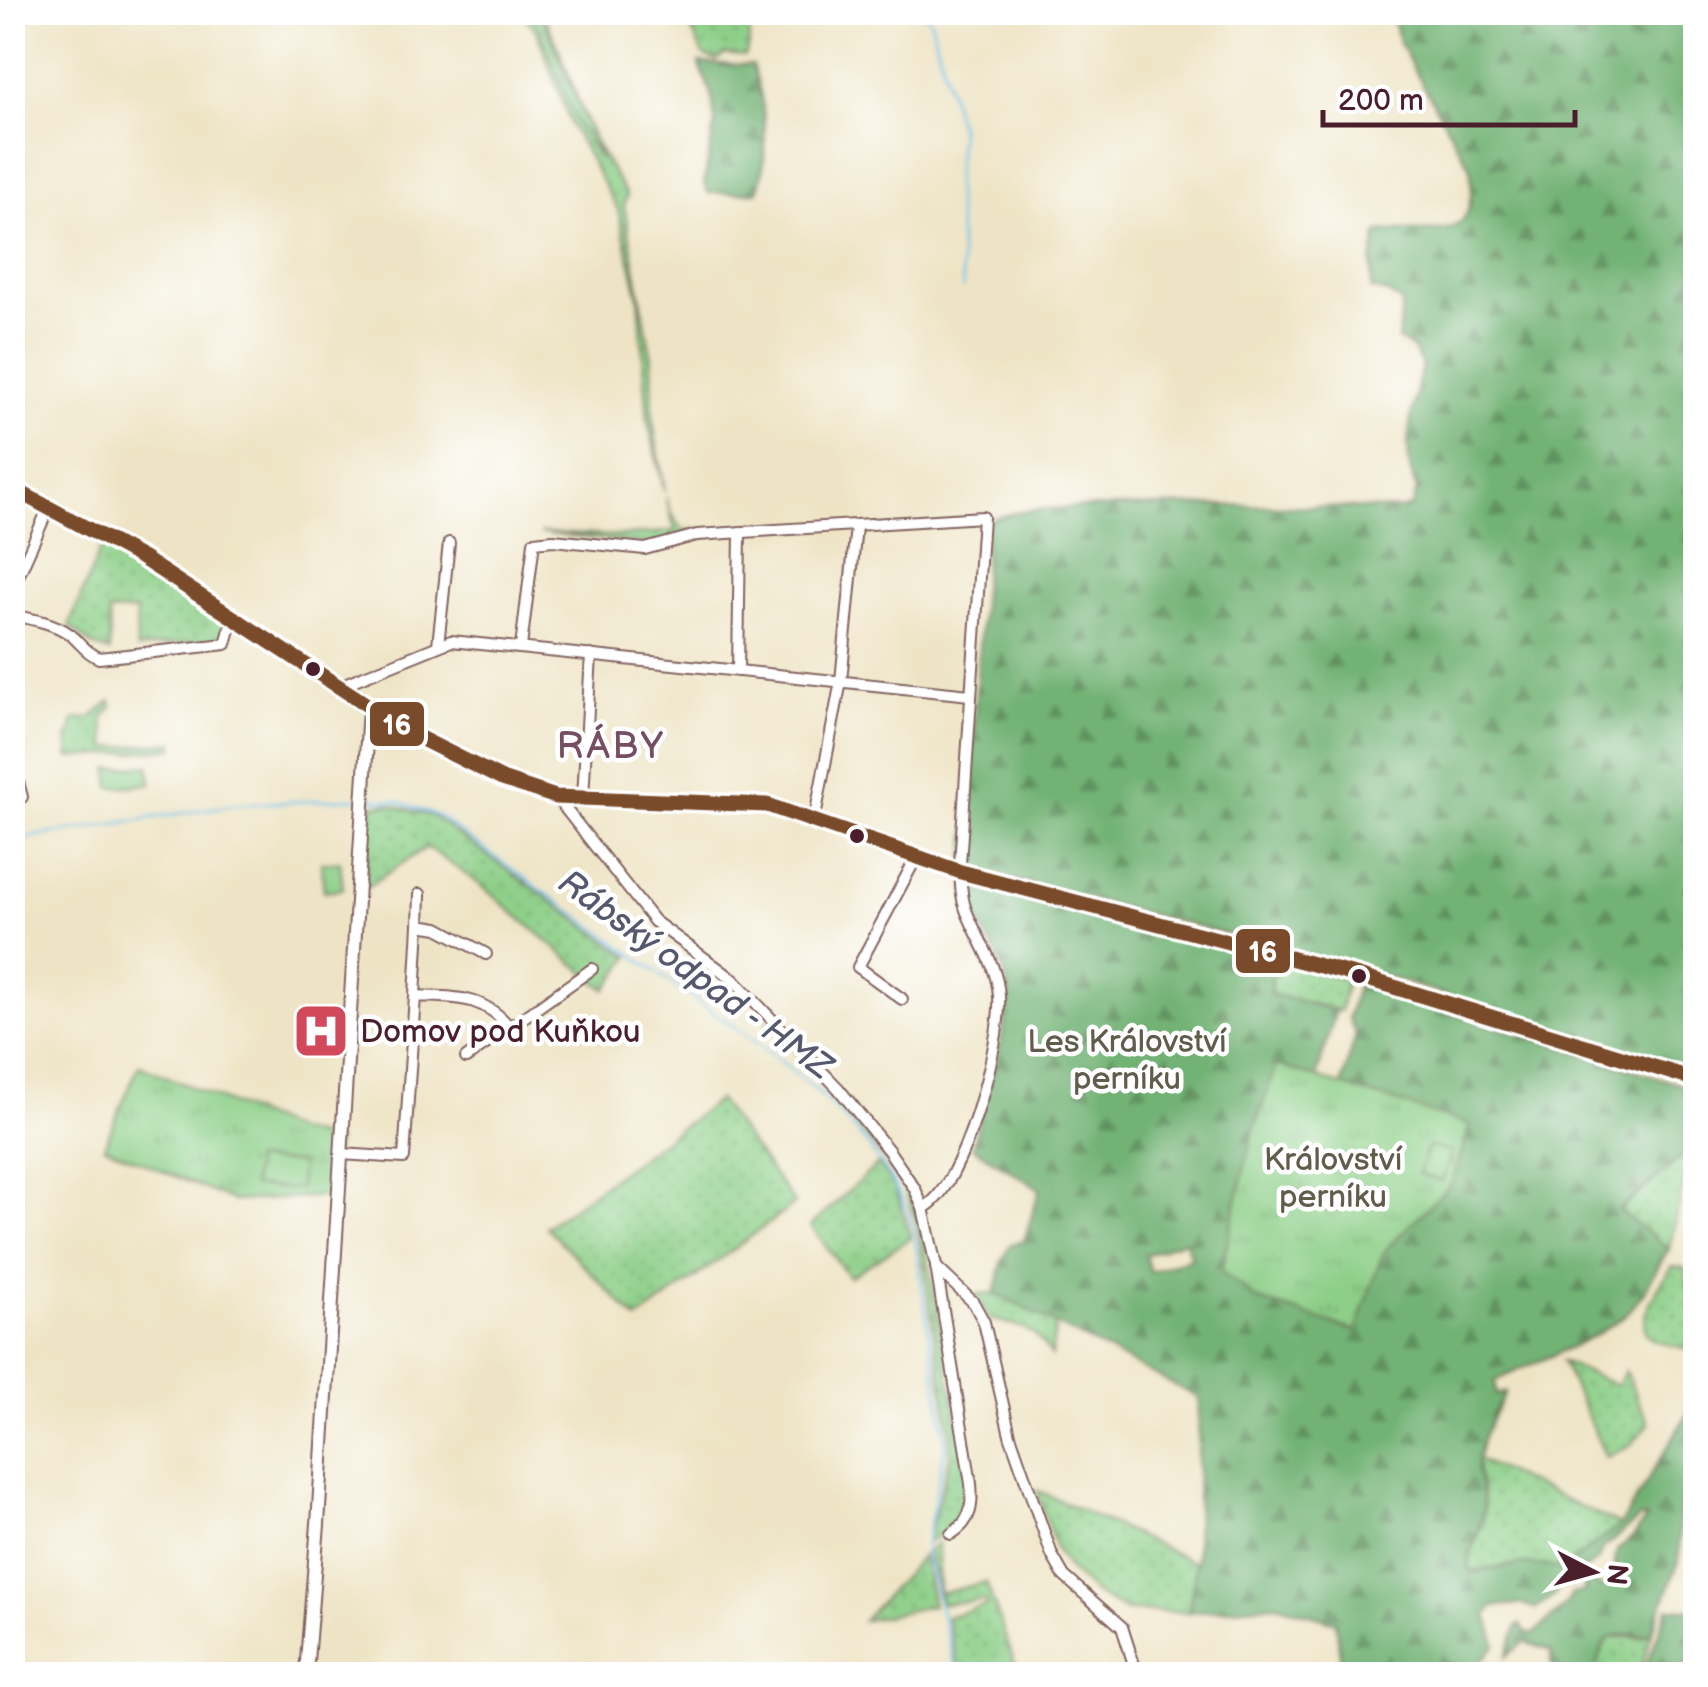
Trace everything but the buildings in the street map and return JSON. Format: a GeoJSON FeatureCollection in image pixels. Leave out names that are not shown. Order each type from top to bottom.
{"type":"FeatureCollection","features":[{"type":"Feature","properties":{"kind":"street"},"geometry":{"type":"LineString","coordinates":[[12,488],[142,558],[410,733],[502,779],[556,797],[748,802],[961,872],[1355,975],[1696,1080]]}},
{"type":"Feature","properties":{"kind":"street"},"geometry":{"type":"LineString","coordinates":[[12,590],[49,507]]}},
{"type":"Feature","properties":{"kind":"street"},"geometry":{"type":"LineString","coordinates":[[520,648],[534,542],[553,540],[645,549],[698,535],[983,517],[961,815],[961,872],[965,908],[994,971],[999,996],[997,1030],[965,1150],[939,1198],[923,1208]]}},
{"type":"Feature","properties":{"kind":"street"},"geometry":{"type":"LineString","coordinates":[[814,822],[841,681],[856,526]]}},
{"type":"Feature","properties":{"kind":"street"},"geometry":{"type":"LineString","coordinates":[[738,671],[740,532]]}},
{"type":"Feature","properties":{"kind":"street"},"geometry":{"type":"LineString","coordinates":[[438,644],[449,542]]}},
{"type":"Feature","properties":{"kind":"street"},"geometry":{"type":"LineString","coordinates":[[12,615],[62,629],[77,639],[86,652],[99,658],[226,644],[234,618]]}},
{"type":"Feature","properties":{"kind":"street"},"geometry":{"type":"LineString","coordinates":[[337,687],[451,642],[970,694]]}},
{"type":"Feature","properties":{"kind":"street"},"geometry":{"type":"LineString","coordinates":[[583,798],[591,655]]}},
{"type":"Feature","properties":{"kind":"street"},"geometry":{"type":"LineString","coordinates":[[306,1674],[369,708]]}},
{"type":"Feature","properties":{"kind":"street"},"geometry":{"type":"LineString","coordinates":[[12,759],[22,797]]}},
{"type":"Feature","properties":{"kind":"street"},"geometry":{"type":"LineString","coordinates":[[556,797],[654,921],[734,980],[849,1100],[890,1150],[923,1208],[936,1266],[972,1495],[968,1518],[952,1534]]}},
{"type":"Feature","properties":{"kind":"street"},"geometry":{"type":"LineString","coordinates":[[902,998],[858,967],[916,858]]}},
{"type":"Feature","properties":{"kind":"street"},"geometry":{"type":"LineString","coordinates":[[340,1154],[404,1158],[420,894]]}},
{"type":"Feature","properties":{"kind":"street"},"geometry":{"type":"LineString","coordinates":[[418,925],[438,928],[486,954]]}},
{"type":"Feature","properties":{"kind":"street"},"geometry":{"type":"LineString","coordinates":[[466,1058],[592,969]]}},
{"type":"Feature","properties":{"kind":"street"},"geometry":{"type":"LineString","coordinates":[[414,996],[478,1002],[496,1012],[510,1027]]}},
{"type":"Feature","properties":{"kind":"street"},"geometry":{"type":"LineString","coordinates":[[936,1266],[973,1302],[984,1322],[1010,1435],[1052,1556],[1064,1576],[1122,1627],[1137,1674]]}},
{"type":"Feature","properties":{"kind":"green space"},"geometry":{"type":"Polygon","coordinates":[[[522,13],[542,13],[593,137],[627,196],[624,205],[652,359],[653,421],[665,492],[648,421],[639,298],[618,210],[571,126],[537,32],[522,13]]]}},
{"type":"Feature","properties":{"kind":"green space"},"geometry":{"type":"Polygon","coordinates":[[[529,13],[538,13],[546,25],[601,160],[578,126],[539,27],[529,13]]]}},
{"type":"Feature","properties":{"kind":"green space"},"geometry":{"type":"Polygon","coordinates":[[[668,13],[749,15],[749,46],[745,56],[725,54],[717,60],[704,56],[690,27],[668,13]]]}},
{"type":"Feature","properties":{"kind":"green space"},"geometry":{"type":"Polygon","coordinates":[[[1390,13],[1695,13],[1695,1072],[1355,967],[965,867],[987,521],[1018,512],[1067,508],[1258,506],[1401,510],[1412,506],[1417,491],[1408,443],[1422,365],[1412,348],[1398,340],[1402,303],[1388,293],[1371,289],[1372,262],[1381,232],[1437,230],[1461,222],[1471,193],[1470,167],[1401,46],[1390,13]]]}},
{"type":"Feature","properties":{"kind":"green space"},"geometry":{"type":"Polygon","coordinates":[[[699,63],[752,65],[765,128],[764,162],[757,192],[708,193],[704,183],[715,124],[712,96],[699,63]]]}},
{"type":"Feature","properties":{"kind":"green space"},"geometry":{"type":"Polygon","coordinates":[[[666,497],[683,530],[701,530],[654,545],[540,533],[621,536],[675,531],[666,497]]]}},
{"type":"Feature","properties":{"kind":"green space"},"geometry":{"type":"Polygon","coordinates":[[[102,545],[223,619],[223,638],[137,649],[136,611],[109,612],[110,652],[93,646],[69,626],[102,545]]]}},
{"type":"Feature","properties":{"kind":"green space"},"geometry":{"type":"Polygon","coordinates":[[[111,701],[112,707],[103,717],[107,748],[174,742],[174,748],[70,758],[68,740],[74,720],[91,718],[111,701]]]}},
{"type":"Feature","properties":{"kind":"green space"},"geometry":{"type":"Polygon","coordinates":[[[149,765],[151,784],[111,788],[109,769],[149,765]]]}},
{"type":"Feature","properties":{"kind":"green space"},"geometry":{"type":"Polygon","coordinates":[[[387,804],[432,816],[630,957],[606,990],[478,883],[427,847],[365,888],[371,806],[387,804]]]}},
{"type":"Feature","properties":{"kind":"green space"},"geometry":{"type":"Polygon","coordinates":[[[340,861],[343,889],[324,891],[321,863],[340,861]]]}},
{"type":"Feature","properties":{"kind":"green space","name":"Les Království perníku"},"geometry":{"type":"Polygon","coordinates":[[[971,880],[1274,960],[1270,994],[1336,1010],[1316,1078],[1276,1066],[1251,1140],[1221,1271],[1256,1299],[1355,1331],[1383,1252],[1451,1184],[1470,1126],[1341,1086],[1356,1035],[1348,1017],[1358,983],[1695,1089],[1692,1148],[1619,1210],[1669,1249],[1638,1300],[1626,1314],[1598,1333],[1495,1381],[1496,1395],[1506,1392],[1478,1457],[1483,1512],[1469,1565],[1471,1572],[1525,1564],[1563,1568],[1621,1525],[1695,1401],[1695,1470],[1683,1492],[1679,1561],[1652,1632],[1609,1639],[1595,1674],[1553,1674],[1551,1651],[1525,1642],[1507,1656],[1517,1626],[1534,1634],[1565,1606],[1572,1594],[1583,1592],[1587,1580],[1601,1588],[1607,1584],[1613,1576],[1617,1550],[1634,1536],[1646,1519],[1641,1517],[1602,1549],[1598,1560],[1580,1573],[1573,1585],[1558,1588],[1554,1596],[1536,1609],[1523,1604],[1493,1606],[1487,1615],[1496,1645],[1470,1674],[1342,1674],[1336,1622],[1277,1604],[1189,1612],[1196,1563],[1199,1398],[995,1293],[1011,1244],[1024,1241],[1040,1189],[972,1147],[1001,1039],[1007,997],[1002,968],[965,887],[971,880]],[[1185,1240],[1145,1255],[1150,1272],[1191,1258],[1185,1240]]]}},
{"type":"Feature","properties":{"kind":"green space"},"geometry":{"type":"Polygon","coordinates":[[[1274,960],[1347,980],[1340,1011],[1270,994],[1274,960]]]}},
{"type":"Feature","properties":{"kind":"green space"},"geometry":{"type":"Polygon","coordinates":[[[765,1017],[851,1106],[903,1177],[921,1219],[969,1484],[959,1521],[927,1543],[950,1457],[950,1433],[917,1224],[904,1188],[885,1159],[765,1017]]]}},
{"type":"Feature","properties":{"kind":"green space"},"geometry":{"type":"Polygon","coordinates":[[[139,1065],[296,1131],[336,1140],[331,1196],[233,1201],[104,1146],[139,1065]]]}},
{"type":"Feature","properties":{"kind":"green space","name":"Království perníku"},"geometry":{"type":"Polygon","coordinates":[[[1276,1065],[1470,1125],[1451,1184],[1383,1252],[1356,1331],[1256,1299],[1221,1271],[1251,1140],[1276,1065]]]}},
{"type":"Feature","properties":{"kind":"green space"},"geometry":{"type":"Polygon","coordinates":[[[718,1100],[795,1204],[637,1320],[546,1227],[718,1100]]]}},
{"type":"Feature","properties":{"kind":"green space"},"geometry":{"type":"Polygon","coordinates":[[[1428,1146],[1452,1152],[1442,1182],[1419,1174],[1428,1146]]]}},
{"type":"Feature","properties":{"kind":"green space"},"geometry":{"type":"Polygon","coordinates":[[[1692,1148],[1669,1249],[1619,1211],[1692,1148]]]}},
{"type":"Feature","properties":{"kind":"green space"},"geometry":{"type":"Polygon","coordinates":[[[254,1160],[301,1163],[299,1189],[252,1186],[254,1160]]]}},
{"type":"Feature","properties":{"kind":"green space"},"geometry":{"type":"Polygon","coordinates":[[[878,1164],[896,1190],[911,1238],[849,1277],[811,1226],[878,1164]]]}},
{"type":"Feature","properties":{"kind":"green space"},"geometry":{"type":"Polygon","coordinates":[[[1672,1267],[1685,1268],[1695,1314],[1695,1350],[1655,1340],[1644,1325],[1649,1304],[1672,1267]]]}},
{"type":"Feature","properties":{"kind":"green space"},"geometry":{"type":"Polygon","coordinates":[[[995,1293],[1056,1324],[1051,1356],[1025,1329],[988,1319],[977,1294],[995,1293]]]}},
{"type":"Feature","properties":{"kind":"green space"},"geometry":{"type":"Polygon","coordinates":[[[1562,1361],[1617,1386],[1625,1371],[1649,1424],[1630,1446],[1606,1457],[1562,1361]]]}},
{"type":"Feature","properties":{"kind":"green space"},"geometry":{"type":"Polygon","coordinates":[[[1477,1459],[1621,1525],[1563,1569],[1525,1564],[1471,1572],[1470,1559],[1484,1508],[1477,1459]]]}},
{"type":"Feature","properties":{"kind":"green space"},"geometry":{"type":"Polygon","coordinates":[[[1037,1490],[1196,1563],[1189,1612],[1127,1611],[1095,1594],[1069,1570],[1056,1550],[1037,1490]]]}},
{"type":"Feature","properties":{"kind":"green space"},"geometry":{"type":"Polygon","coordinates":[[[938,1544],[939,1594],[986,1582],[1016,1667],[1009,1670],[1010,1674],[960,1674],[946,1617],[987,1605],[985,1600],[942,1604],[941,1602],[928,1551],[938,1544]]]}},
{"type":"Feature","properties":{"kind":"green space"},"geometry":{"type":"Polygon","coordinates":[[[923,1555],[933,1605],[863,1621],[923,1555]]]}},
{"type":"Feature","properties":{"kind":"green space"},"geometry":{"type":"Polygon","coordinates":[[[1668,1608],[1695,1610],[1695,1672],[1687,1662],[1667,1674],[1643,1674],[1668,1608]]]}},
{"type":"Feature","properties":{"kind":"green space"},"geometry":{"type":"Polygon","coordinates":[[[1652,1632],[1640,1674],[1595,1674],[1610,1637],[1641,1637],[1652,1632]]]}},
{"type":"Feature","properties":{"kind":"waterway"},"geometry":{"type":"LineString","coordinates":[[922,12],[931,21],[960,130],[955,180],[963,288]]}},
{"type":"Feature","properties":{"kind":"waterway","name":"Rábský odpad - HMZ"},"geometry":{"type":"LineString","coordinates":[[12,840],[234,805],[359,798]]}},
{"type":"Feature","properties":{"kind":"waterway","name":"Rábský odpad - HMZ"},"geometry":{"type":"LineString","coordinates":[[367,799],[399,802],[438,816],[777,1058],[843,1117],[871,1150],[895,1186],[913,1227],[946,1443],[925,1551],[957,1674]]}},
{"type":"Feature","properties":{"kind":"transit line","name":"16"},"geometry":{"type":"LineString","coordinates":[[12,488],[142,558],[410,733],[502,779],[556,797],[767,805],[961,872],[1355,975],[1696,1080]]}},
{"type":"Feature","properties":{"kind":"place","name":"Domov pod Kuňkou"},"geometry":{"type":"Point","coordinates":[321,1031]}},
{"type":"Feature","properties":{"kind":"district","name":"RÁBY"},"geometry":{"type":"Point","coordinates":[611,745]}}]}
